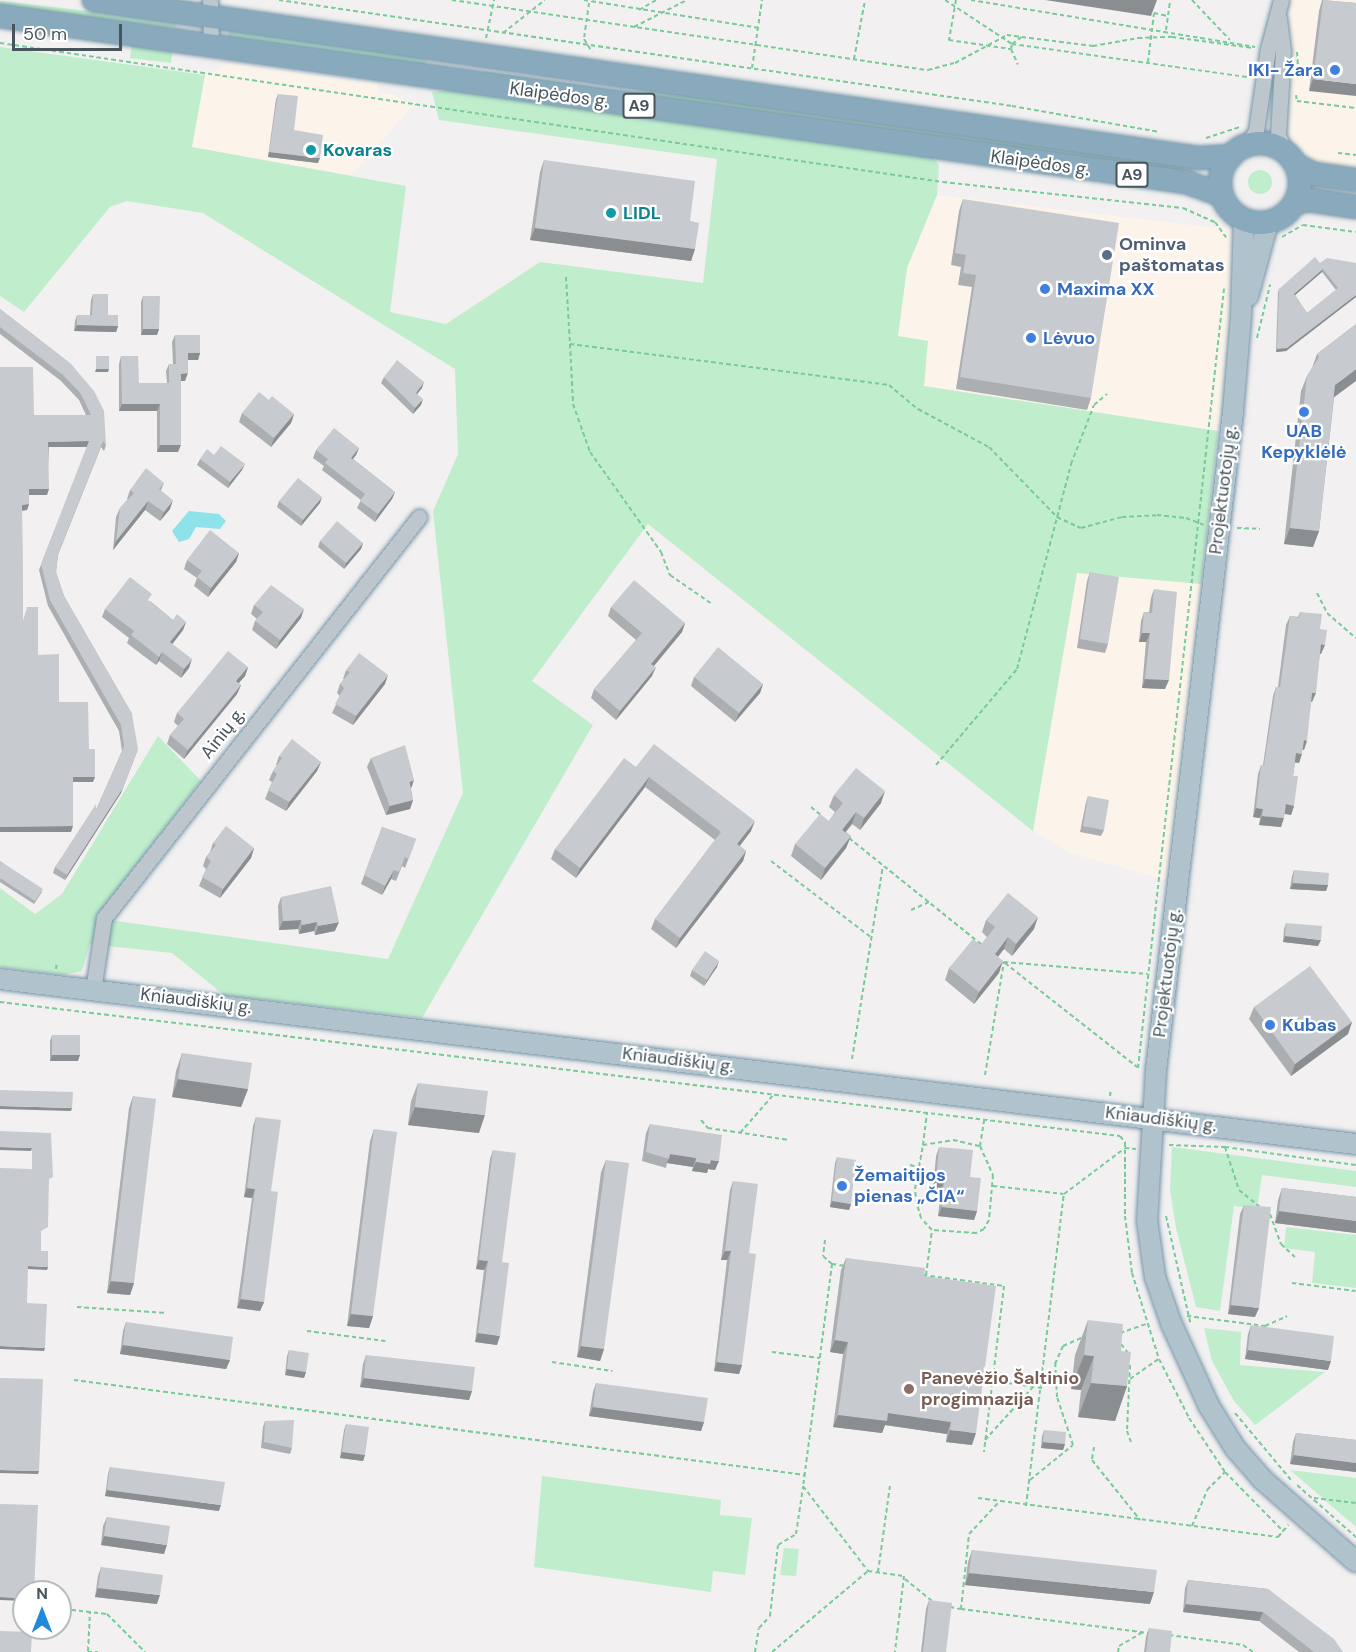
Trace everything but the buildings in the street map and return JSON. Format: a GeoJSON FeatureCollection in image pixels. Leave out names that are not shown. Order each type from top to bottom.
{"type":"FeatureCollection","features":[{"type":"Feature","properties":{"kind":"highway","name":"Klaipėdos g."},"geometry":{"type":"LineString","coordinates":[[94,0],[210,8],[443,51],[1198,158],[1241,142],[1262,143],[1314,174],[1356,180]]}},
{"type":"Feature","properties":{"kind":"highway","name":"Klaipėdos g."},"geometry":{"type":"LineString","coordinates":[[0,16],[1186,183],[1222,195]]}},
{"type":"Feature","properties":{"kind":"highway"},"geometry":{"type":"LineString","coordinates":[[440,77],[443,51]]}},
{"type":"Feature","properties":{"kind":"highway"},"geometry":{"type":"LineString","coordinates":[[1241,142],[1221,178],[1222,195],[1230,209],[1244,219],[1273,231],[1294,203],[1300,181],[1290,158]]}},
{"type":"Feature","properties":{"kind":"highway"},"geometry":{"type":"LineString","coordinates":[[1294,203],[1309,200],[1356,207]]}},
{"type":"Feature","properties":{"kind":"main road","name":"Projektuotojų g."},"geometry":{"type":"LineString","coordinates":[[1244,219],[1241,316],[1151,1119],[1147,1184],[1151,1256],[1171,1323],[1209,1406],[1235,1448],[1299,1513],[1356,1562]]}},
{"type":"Feature","properties":{"kind":"main road","name":"Projektuotojų g."},"geometry":{"type":"LineString","coordinates":[[1241,316],[1273,231]]}},
{"type":"Feature","properties":{"kind":"main road","name":"Kniaudiškių g."},"geometry":{"type":"LineString","coordinates":[[0,979],[1356,1144]]}},
{"type":"Feature","properties":{"kind":"street"},"geometry":{"type":"LineString","coordinates":[[1281,0],[1279,19],[1283,51],[1278,120],[1290,158]]}},
{"type":"Feature","properties":{"kind":"street"},"geometry":{"type":"LineString","coordinates":[[210,8],[211,46]]}},
{"type":"Feature","properties":{"kind":"street"},"geometry":{"type":"LineString","coordinates":[[1241,142],[1256,131],[1268,49],[1279,19]]}},
{"type":"Feature","properties":{"kind":"street","name":"Ainių g."},"geometry":{"type":"LineString","coordinates":[[93,990],[104,918],[419,517]]}},
{"type":"Feature","properties":{"kind":"path"},"geometry":{"type":"LineString","coordinates":[[279,0],[1000,104],[1168,134]]}},
{"type":"Feature","properties":{"kind":"path"},"geometry":{"type":"LineString","coordinates":[[453,0],[755,45],[938,69],[1001,38],[1023,36],[1093,46],[1151,37],[1250,49]]}},
{"type":"Feature","properties":{"kind":"path"},"geometry":{"type":"LineString","coordinates":[[491,6],[494,0]]}},
{"type":"Feature","properties":{"kind":"path"},"geometry":{"type":"LineString","coordinates":[[503,33],[545,0]]}},
{"type":"Feature","properties":{"kind":"path"},"geometry":{"type":"LineString","coordinates":[[584,0],[589,3],[758,28]]}},
{"type":"Feature","properties":{"kind":"path"},"geometry":{"type":"LineString","coordinates":[[639,10],[656,0]]}},
{"type":"Feature","properties":{"kind":"path"},"geometry":{"type":"LineString","coordinates":[[634,27],[656,13],[687,0]]}},
{"type":"Feature","properties":{"kind":"path"},"geometry":{"type":"LineString","coordinates":[[752,69],[762,0]]}},
{"type":"Feature","properties":{"kind":"path"},"geometry":{"type":"LineString","coordinates":[[854,59],[865,0]]}},
{"type":"Feature","properties":{"kind":"path"},"geometry":{"type":"LineString","coordinates":[[945,0],[1012,44],[1254,77]]}},
{"type":"Feature","properties":{"kind":"path"},"geometry":{"type":"LineString","coordinates":[[956,0],[949,40],[1011,49]]}},
{"type":"Feature","properties":{"kind":"path"},"geometry":{"type":"LineString","coordinates":[[971,0],[1230,40],[1258,48],[1260,42]]}},
{"type":"Feature","properties":{"kind":"path"},"geometry":{"type":"LineString","coordinates":[[1166,30],[1170,0]]}},
{"type":"Feature","properties":{"kind":"path"},"geometry":{"type":"LineString","coordinates":[[1192,0],[1230,40]]}},
{"type":"Feature","properties":{"kind":"path"},"geometry":{"type":"LineString","coordinates":[[589,3],[584,39],[595,57]]}},
{"type":"Feature","properties":{"kind":"path"},"geometry":{"type":"LineString","coordinates":[[1148,63],[1154,14],[1168,16]]}},
{"type":"Feature","properties":{"kind":"path"},"geometry":{"type":"LineString","coordinates":[[1018,65],[1011,49],[1012,44],[1023,36]]}},
{"type":"Feature","properties":{"kind":"path"},"geometry":{"type":"LineString","coordinates":[[0,43],[942,182],[1183,208],[1215,222],[1230,243]]}},
{"type":"Feature","properties":{"kind":"path"},"geometry":{"type":"LineString","coordinates":[[613,54],[616,50]]}},
{"type":"Feature","properties":{"kind":"path"},"geometry":{"type":"LineString","coordinates":[[1283,51],[1300,52],[1298,71]]}},
{"type":"Feature","properties":{"kind":"path"},"geometry":{"type":"LineString","coordinates":[[1296,90],[1297,101],[1356,108]]}},
{"type":"Feature","properties":{"kind":"path"},"geometry":{"type":"LineString","coordinates":[[1198,158],[1201,140],[1241,142]]}},
{"type":"Feature","properties":{"kind":"path"},"geometry":{"type":"LineString","coordinates":[[1338,153],[1356,155]]}},
{"type":"Feature","properties":{"kind":"path"},"geometry":{"type":"LineString","coordinates":[[1183,208],[1186,183]]}},
{"type":"Feature","properties":{"kind":"path"},"geometry":{"type":"LineString","coordinates":[[1273,231],[1303,225],[1356,232]]}},
{"type":"Feature","properties":{"kind":"path"},"geometry":{"type":"LineString","coordinates":[[1257,340],[1271,277]]}},
{"type":"Feature","properties":{"kind":"path"},"geometry":{"type":"LineString","coordinates":[[566,278],[573,404],[590,452],[661,552],[670,575],[712,604]]}},
{"type":"Feature","properties":{"kind":"path"},"geometry":{"type":"LineString","coordinates":[[998,957],[1137,1068],[1225,280]]}},
{"type":"Feature","properties":{"kind":"path"},"geometry":{"type":"LineString","coordinates":[[570,344],[890,386],[918,409],[989,447],[1058,517],[1080,528],[1122,517],[1157,515],[1186,518],[1198,525]]}},
{"type":"Feature","properties":{"kind":"path"},"geometry":{"type":"LineString","coordinates":[[936,765],[1017,669],[1075,454],[1095,405],[1107,394]]}},
{"type":"Feature","properties":{"kind":"path"},"geometry":{"type":"LineString","coordinates":[[1317,593],[1327,613],[1356,638]]}},
{"type":"Feature","properties":{"kind":"path"},"geometry":{"type":"LineString","coordinates":[[811,807],[825,818]]}},
{"type":"Feature","properties":{"kind":"path"},"geometry":{"type":"LineString","coordinates":[[844,834],[985,947]]}},
{"type":"Feature","properties":{"kind":"path"},"geometry":{"type":"LineString","coordinates":[[771,861],[872,938]]}},
{"type":"Feature","properties":{"kind":"path"},"geometry":{"type":"LineString","coordinates":[[852,1059],[884,866]]}},
{"type":"Feature","properties":{"kind":"path"},"geometry":{"type":"LineString","coordinates":[[911,910],[929,902]]}},
{"type":"Feature","properties":{"kind":"path"},"geometry":{"type":"LineString","coordinates":[[1004,962],[1147,974]]}},
{"type":"Feature","properties":{"kind":"path"},"geometry":{"type":"LineString","coordinates":[[985,1075],[1004,962]]}},
{"type":"Feature","properties":{"kind":"path"},"geometry":{"type":"LineString","coordinates":[[0,1002],[984,1120],[1120,1137],[1125,1142],[1125,1148],[1064,1194],[993,1186]]}},
{"type":"Feature","properties":{"kind":"path"},"geometry":{"type":"LineString","coordinates":[[740,1133],[774,1094]]}},
{"type":"Feature","properties":{"kind":"path"},"geometry":{"type":"LineString","coordinates":[[927,1113],[923,1146],[917,1167],[917,1204],[921,1218],[932,1230],[969,1233],[984,1230],[993,1186],[989,1163],[980,1146],[984,1120]]}},
{"type":"Feature","properties":{"kind":"path"},"geometry":{"type":"LineString","coordinates":[[700,1120],[708,1128],[789,1140]]}},
{"type":"Feature","properties":{"kind":"path"},"geometry":{"type":"LineString","coordinates":[[923,1146],[953,1140],[980,1146]]}},
{"type":"Feature","properties":{"kind":"path"},"geometry":{"type":"LineString","coordinates":[[1167,1152],[1172,1144],[1226,1147],[1356,1165]]}},
{"type":"Feature","properties":{"kind":"path"},"geometry":{"type":"LineString","coordinates":[[1226,1147],[1239,1190],[1270,1215],[1281,1244],[1295,1257]]}},
{"type":"Feature","properties":{"kind":"path"},"geometry":{"type":"LineString","coordinates":[[910,1165],[917,1167]]}},
{"type":"Feature","properties":{"kind":"path"},"geometry":{"type":"LineString","coordinates":[[1026,1506],[1046,1364],[1064,1194]]}},
{"type":"Feature","properties":{"kind":"path"},"geometry":{"type":"LineString","coordinates":[[1165,1210],[1191,1324]]}},
{"type":"Feature","properties":{"kind":"path"},"geometry":{"type":"LineString","coordinates":[[926,1276],[932,1230]]}},
{"type":"Feature","properties":{"kind":"path"},"geometry":{"type":"LineString","coordinates":[[825,1240],[823,1256],[832,1264],[855,1267]]}},
{"type":"Feature","properties":{"kind":"path"},"geometry":{"type":"LineString","coordinates":[[755,1652],[759,1628],[770,1616],[778,1545],[796,1534],[832,1264]]}},
{"type":"Feature","properties":{"kind":"path"},"geometry":{"type":"LineString","coordinates":[[914,1274],[1004,1286],[984,1452]]}},
{"type":"Feature","properties":{"kind":"path"},"geometry":{"type":"LineString","coordinates":[[1292,1283],[1356,1291]]}},
{"type":"Feature","properties":{"kind":"path"},"geometry":{"type":"LineString","coordinates":[[77,1307],[167,1313]]}},
{"type":"Feature","properties":{"kind":"path"},"geometry":{"type":"LineString","coordinates":[[1188,1316],[1265,1326],[1287,1316]]}},
{"type":"Feature","properties":{"kind":"path"},"geometry":{"type":"LineString","coordinates":[[1117,1335],[1146,1324]]}},
{"type":"Feature","properties":{"kind":"path"},"geometry":{"type":"LineString","coordinates":[[307,1331],[385,1341]]}},
{"type":"Feature","properties":{"kind":"path"},"geometry":{"type":"LineString","coordinates":[[1030,1480],[1073,1445],[1056,1396],[1055,1364],[1070,1340],[1089,1337]]}},
{"type":"Feature","properties":{"kind":"path"},"geometry":{"type":"LineString","coordinates":[[1117,1341],[1128,1353],[1130,1379],[1127,1431],[1131,1442]]}},
{"type":"Feature","properties":{"kind":"path"},"geometry":{"type":"LineString","coordinates":[[771,1352],[820,1358]]}},
{"type":"Feature","properties":{"kind":"path"},"geometry":{"type":"LineString","coordinates":[[1130,1379],[1159,1359]]}},
{"type":"Feature","properties":{"kind":"path"},"geometry":{"type":"LineString","coordinates":[[552,1362],[612,1371]]}},
{"type":"Feature","properties":{"kind":"path"},"geometry":{"type":"LineString","coordinates":[[1046,1364],[1055,1364]]}},
{"type":"Feature","properties":{"kind":"path"},"geometry":{"type":"LineString","coordinates":[[74,1380],[805,1475]]}},
{"type":"Feature","properties":{"kind":"path"},"geometry":{"type":"LineString","coordinates":[[993,1381],[1043,1388]]}},
{"type":"Feature","properties":{"kind":"path"},"geometry":{"type":"LineString","coordinates":[[985,1440],[1034,1386]]}},
{"type":"Feature","properties":{"kind":"path"},"geometry":{"type":"LineString","coordinates":[[1232,1410],[1272,1461],[1356,1537]]}},
{"type":"Feature","properties":{"kind":"path"},"geometry":{"type":"LineString","coordinates":[[1094,1447],[1092,1460],[1140,1520]]}},
{"type":"Feature","properties":{"kind":"path"},"geometry":{"type":"LineString","coordinates":[[1192,1526],[1207,1490],[1226,1472]]}},
{"type":"Feature","properties":{"kind":"path"},"geometry":{"type":"LineString","coordinates":[[803,1486],[868,1571]]}},
{"type":"Feature","properties":{"kind":"path"},"geometry":{"type":"LineString","coordinates":[[878,1572],[890,1486]]}},
{"type":"Feature","properties":{"kind":"path"},"geometry":{"type":"LineString","coordinates":[[978,1498],[998,1503],[1278,1537],[1312,1498]]}},
{"type":"Feature","properties":{"kind":"path"},"geometry":{"type":"LineString","coordinates":[[1312,1498],[1356,1503]]}},
{"type":"Feature","properties":{"kind":"path"},"geometry":{"type":"LineString","coordinates":[[961,1609],[969,1534],[998,1503]]}},
{"type":"Feature","properties":{"kind":"path"},"geometry":{"type":"LineString","coordinates":[[772,1652],[868,1571],[904,1579],[937,1605]]}},
{"type":"Feature","properties":{"kind":"path"},"geometry":{"type":"LineString","coordinates":[[895,1652],[904,1579]]}},
{"type":"Feature","properties":{"kind":"path"},"geometry":{"type":"LineString","coordinates":[[945,1606],[1154,1634]]}},
{"type":"Feature","properties":{"kind":"path"},"geometry":{"type":"LineString","coordinates":[[72,1610],[107,1614],[146,1652]]}},
{"type":"Feature","properties":{"kind":"path"},"geometry":{"type":"LineString","coordinates":[[90,1612],[88,1651],[98,1652]]}},
{"type":"Feature","properties":{"kind":"path"},"geometry":{"type":"LineString","coordinates":[[1118,1652],[1119,1646],[1143,1632]]}},
{"type":"Feature","properties":{"kind":"path"},"geometry":{"type":"LineString","coordinates":[[1164,1635],[1244,1645],[1253,1652]]}},
{"type":"Feature","properties":{"kind":"shaded area"},"geometry":{"type":"Polygon","coordinates":[[[1284,0],[1356,0],[1356,169],[1310,162],[1271,118],[1284,0]]]}},
{"type":"Feature","properties":{"kind":"shaded area"},"geometry":{"type":"Polygon","coordinates":[[[230,64],[378,84],[378,93],[394,95],[413,105],[351,175],[191,147],[205,75],[230,64]]]}},
{"type":"Feature","properties":{"kind":"shaded area"},"geometry":{"type":"Polygon","coordinates":[[[937,195],[1241,231],[1218,431],[924,386],[898,336],[907,268],[937,195]]]}},
{"type":"Feature","properties":{"kind":"shaded area"},"geometry":{"type":"Polygon","coordinates":[[[1077,573],[1201,584],[1169,881],[1071,853],[1033,831],[1077,573]]]}},
{"type":"Feature","properties":{"kind":"green space"},"geometry":{"type":"Polygon","coordinates":[[[0,1],[177,21],[176,28],[0,8],[0,1]]]}},
{"type":"Feature","properties":{"kind":"green space"},"geometry":{"type":"Polygon","coordinates":[[[229,30],[425,57],[427,63],[426,66],[228,38],[229,30]]]}},
{"type":"Feature","properties":{"kind":"green space"},"geometry":{"type":"Polygon","coordinates":[[[132,43],[173,49],[171,63],[130,58],[132,43]]]}},
{"type":"Feature","properties":{"kind":"green space"},"geometry":{"type":"Polygon","coordinates":[[[0,47],[205,75],[192,147],[406,186],[390,312],[446,324],[540,262],[703,283],[717,159],[439,120],[432,92],[450,90],[932,156],[939,165],[937,195],[907,268],[898,336],[928,341],[924,386],[1218,431],[1201,584],[1077,573],[1033,831],[648,524],[532,681],[593,725],[422,1018],[224,995],[172,953],[90,944],[82,971],[64,975],[0,967],[0,888],[35,914],[62,894],[158,736],[201,781],[95,918],[388,959],[463,793],[433,511],[458,454],[455,369],[203,213],[127,201],[110,207],[24,312],[0,296],[0,47]]]}},
{"type":"Feature","properties":{"kind":"green space"},"geometry":{"type":"Polygon","coordinates":[[[484,71],[623,91],[683,92],[1184,165],[1182,176],[484,76],[484,71]]]}},
{"type":"Feature","properties":{"kind":"green space"},"geometry":{"type":"Polygon","coordinates":[[[1260,170],[1265,171],[1271,177],[1271,187],[1265,193],[1260,194],[1255,193],[1249,187],[1248,182],[1249,177],[1255,171],[1260,170]]]}},
{"type":"Feature","properties":{"kind":"green space"},"geometry":{"type":"Polygon","coordinates":[[[1172,1147],[1356,1171],[1356,1187],[1262,1175],[1257,1209],[1234,1206],[1220,1311],[1196,1307],[1176,1228],[1170,1190],[1172,1147]]]}},
{"type":"Feature","properties":{"kind":"green space"},"geometry":{"type":"Polygon","coordinates":[[[1286,1227],[1356,1235],[1356,1288],[1312,1283],[1315,1252],[1284,1248],[1286,1227]]]}},
{"type":"Feature","properties":{"kind":"green space"},"geometry":{"type":"Polygon","coordinates":[[[1204,1328],[1241,1332],[1240,1365],[1325,1372],[1255,1425],[1234,1401],[1212,1361],[1204,1328]]]}},
{"type":"Feature","properties":{"kind":"green space"},"geometry":{"type":"Polygon","coordinates":[[[1290,1470],[1356,1478],[1356,1527],[1290,1470]]]}},
{"type":"Feature","properties":{"kind":"green space"},"geometry":{"type":"Polygon","coordinates":[[[542,1476],[721,1500],[720,1515],[752,1518],[745,1575],[713,1571],[711,1592],[534,1567],[542,1476]]]}},
{"type":"Feature","properties":{"kind":"green space"},"geometry":{"type":"Polygon","coordinates":[[[784,1548],[799,1549],[796,1576],[780,1575],[784,1548]]]}},
{"type":"Feature","properties":{"kind":"water"},"geometry":{"type":"Polygon","coordinates":[[[189,511],[219,514],[226,521],[220,529],[196,527],[189,539],[179,542],[172,531],[189,511]]]}},
{"type":"Feature","properties":{"kind":"place","name":"IKI- Žara"},"geometry":{"type":"Point","coordinates":[1335,70]}},
{"type":"Feature","properties":{"kind":"place","name":"Kovaras"},"geometry":{"type":"Point","coordinates":[311,150]}},
{"type":"Feature","properties":{"kind":"place","name":"LIDL"},"geometry":{"type":"Point","coordinates":[611,213]}},
{"type":"Feature","properties":{"kind":"place","name":"Ominva paštomatas"},"geometry":{"type":"Point","coordinates":[1107,255]}},
{"type":"Feature","properties":{"kind":"place","name":"Maxima XX"},"geometry":{"type":"Point","coordinates":[1045,289]}},
{"type":"Feature","properties":{"kind":"place","name":"Lėvuo"},"geometry":{"type":"Point","coordinates":[1031,338]}},
{"type":"Feature","properties":{"kind":"place","name":"UAB Kepyklėlė"},"geometry":{"type":"Point","coordinates":[1304,412]}},
{"type":"Feature","properties":{"kind":"place","name":"Kubas"},"geometry":{"type":"Point","coordinates":[1270,1025]}},
{"type":"Feature","properties":{"kind":"place","name":"Žemaitijos pienas „ČIA“"},"geometry":{"type":"Point","coordinates":[842,1186]}},
{"type":"Feature","properties":{"kind":"place","name":"Panevėžio Šaltinio progimnazija"},"geometry":{"type":"Point","coordinates":[909,1389]}}]}
